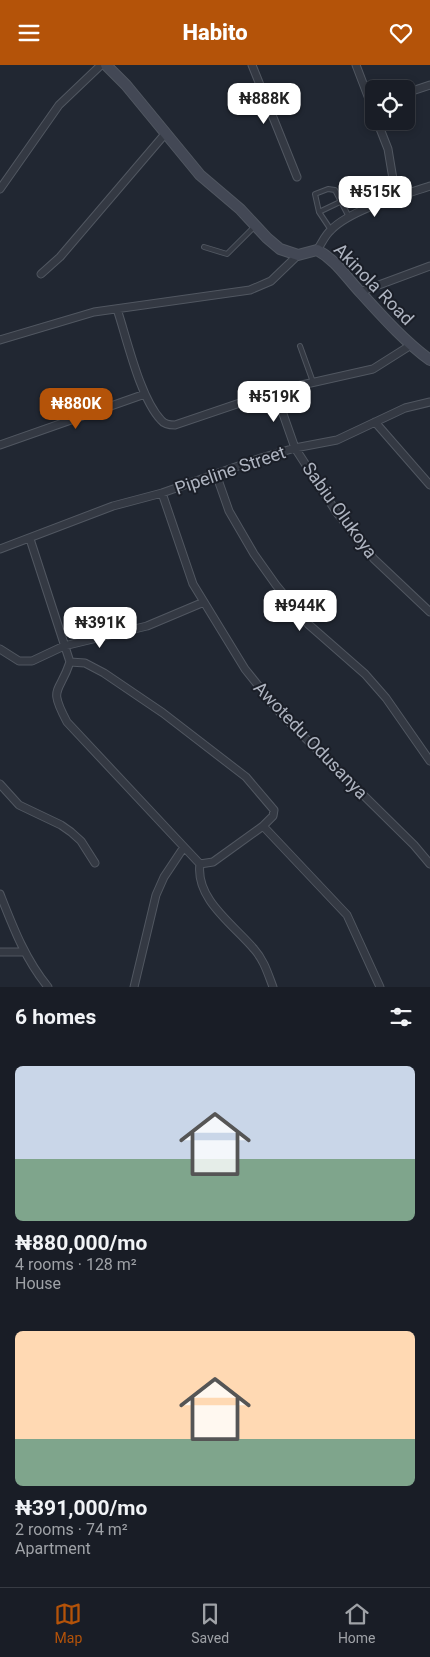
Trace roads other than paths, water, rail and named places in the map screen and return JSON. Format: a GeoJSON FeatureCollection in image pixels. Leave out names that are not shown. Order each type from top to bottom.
{"type":"FeatureCollection","features":[{"type":"Feature","properties":{"kind":"street"},"geometry":{"type":"LineString","coordinates":[[0,189],[59,105],[101,65]]}},
{"type":"Feature","properties":{"kind":"street"},"geometry":{"type":"LineString","coordinates":[[106,65],[126,85],[200,175],[240,209],[254,227],[280,249],[298,255]]}},
{"type":"Feature","properties":{"kind":"street"},"geometry":{"type":"LineString","coordinates":[[252,65],[298,177]]}},
{"type":"Feature","properties":{"kind":"street"},"geometry":{"type":"LineString","coordinates":[[356,65],[365,88]]}},
{"type":"Feature","properties":{"kind":"street"},"geometry":{"type":"LineString","coordinates":[[415,90],[430,85]]}},
{"type":"Feature","properties":{"kind":"street"},"geometry":{"type":"LineString","coordinates":[[381,130],[388,149],[396,197]]}},
{"type":"Feature","properties":{"kind":"street"},"geometry":{"type":"LineString","coordinates":[[41,274],[60,257],[165,134]]}},
{"type":"Feature","properties":{"kind":"street"},"geometry":{"type":"LineString","coordinates":[[0,340],[94,312],[250,290],[271,281],[298,255],[317,249],[331,230],[349,217],[396,197],[430,186]]}},
{"type":"Feature","properties":{"kind":"street","name":"Akinola Road"},"geometry":{"type":"LineString","coordinates":[[317,249],[330,257],[360,292],[411,345],[428,356]]}},
{"type":"Feature","properties":{"kind":"street"},"geometry":{"type":"LineString","coordinates":[[360,292],[430,266]]}},
{"type":"Feature","properties":{"kind":"street"},"geometry":{"type":"LineString","coordinates":[[117,309],[145,393],[161,421],[175,425],[275,391],[312,381],[372,369],[411,345]]}},
{"type":"Feature","properties":{"kind":"street","name":"Sabiu Olukoya"},"geometry":{"type":"LineString","coordinates":[[275,391],[295,448],[337,513],[374,559],[430,611]]}},
{"type":"Feature","properties":{"kind":"street"},"geometry":{"type":"LineString","coordinates":[[0,445],[145,393]]}},
{"type":"Feature","properties":{"kind":"street","name":"Pipeline Street"},"geometry":{"type":"LineString","coordinates":[[0,549],[112,506],[162,493],[295,448],[337,440],[405,408],[430,401]]}},
{"type":"Feature","properties":{"kind":"street"},"geometry":{"type":"LineString","coordinates":[[375,422],[430,485]]}},
{"type":"Feature","properties":{"kind":"street"},"geometry":{"type":"LineString","coordinates":[[216,474],[229,511],[254,554],[276,585],[308,625],[365,674],[386,698],[430,761]]}},
{"type":"Feature","properties":{"kind":"street","name":"Awotedu Odusanya"},"geometry":{"type":"LineString","coordinates":[[162,493],[193,584],[245,669],[272,704],[414,845],[430,864]]}},
{"type":"Feature","properties":{"kind":"street"},"geometry":{"type":"LineString","coordinates":[[30,539],[70,662],[57,687],[56,700],[67,722],[200,863],[213,862],[263,826],[273,816],[274,810],[246,777],[162,713],[104,673],[85,663],[70,662]]}},
{"type":"Feature","properties":{"kind":"street"},"geometry":{"type":"LineString","coordinates":[[0,649],[24,663],[64,645],[147,626],[204,602]]}},
{"type":"Feature","properties":{"kind":"street"},"geometry":{"type":"LineString","coordinates":[[0,784],[20,805],[61,825],[71,832],[81,841],[95,863]]}},
{"type":"Feature","properties":{"kind":"street"},"geometry":{"type":"LineString","coordinates":[[263,826],[347,915],[380,987]]}},
{"type":"Feature","properties":{"kind":"street"},"geometry":{"type":"LineString","coordinates":[[134,987],[156,895],[164,877],[184,847]]}},
{"type":"Feature","properties":{"kind":"street"},"geometry":{"type":"LineString","coordinates":[[200,863],[199,874],[206,891],[222,917],[255,949],[273,987]]}},
{"type":"Feature","properties":{"kind":"street"},"geometry":{"type":"LineString","coordinates":[[0,894],[24,952],[32,967],[48,987]]}},
{"type":"Feature","properties":{"kind":"street"},"geometry":{"type":"LineString","coordinates":[[0,952],[24,952]]}},
{"type":"Feature","properties":{"kind":"lane"},"geometry":{"type":"LineString","coordinates":[[331,230],[319,211],[315,194],[332,188],[349,217]]}},
{"type":"Feature","properties":{"kind":"lane"},"geometry":{"type":"LineString","coordinates":[[319,211],[340,202]]}},
{"type":"Feature","properties":{"kind":"lane"},"geometry":{"type":"LineString","coordinates":[[204,247],[228,254],[254,227]]}},
{"type":"Feature","properties":{"kind":"lane"},"geometry":{"type":"LineString","coordinates":[[300,346],[312,381]]}}]}
